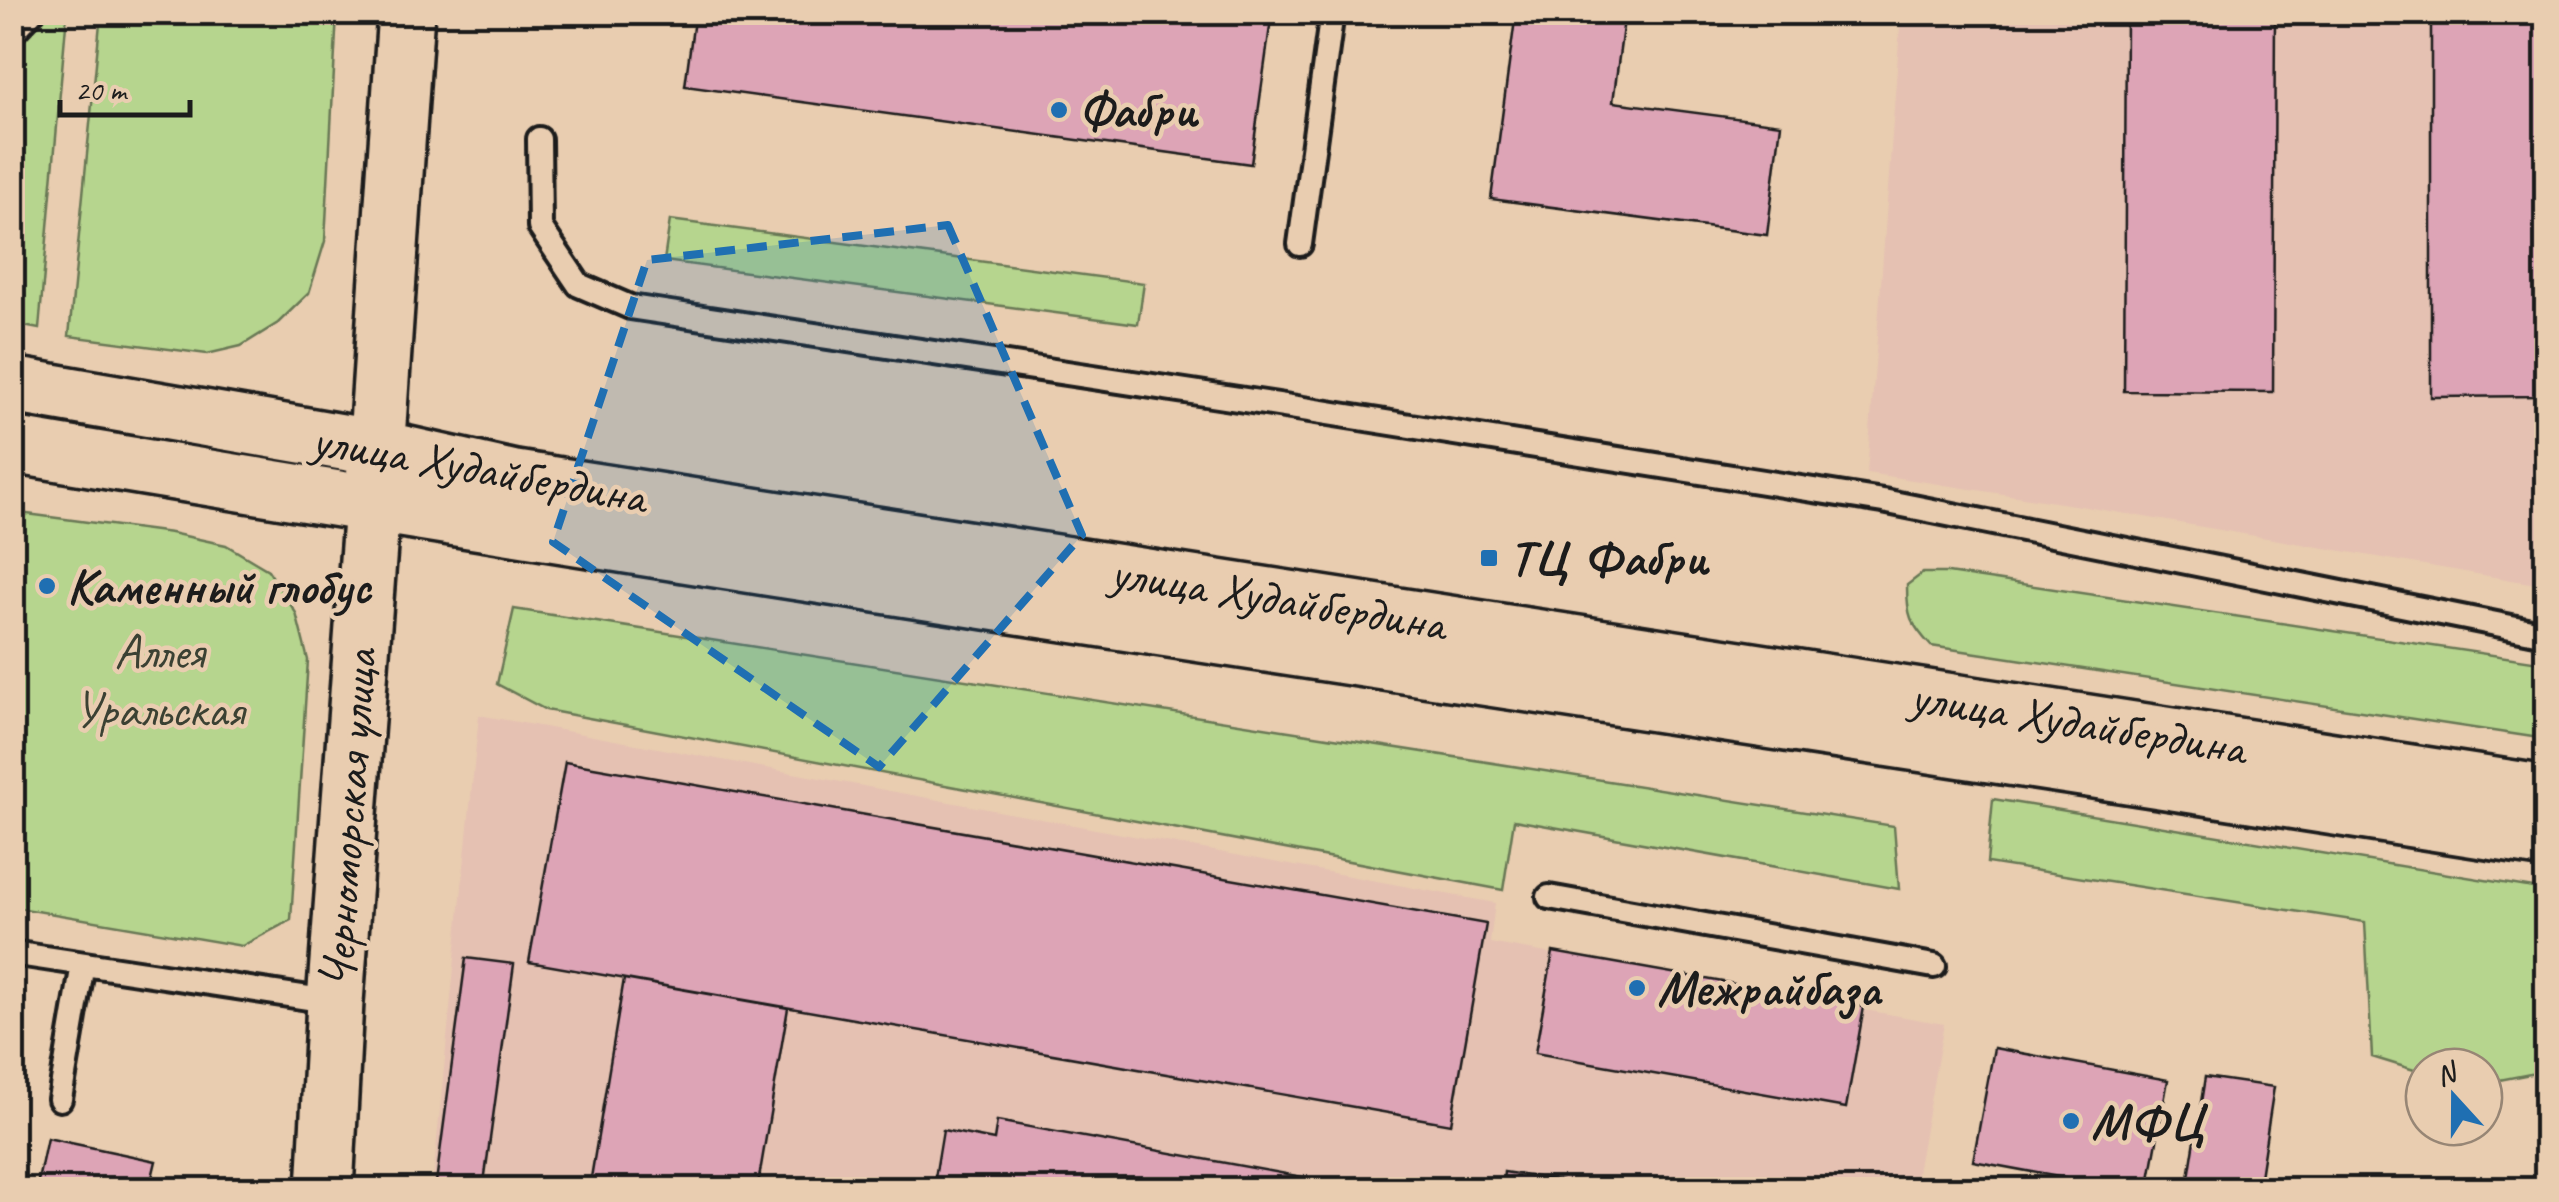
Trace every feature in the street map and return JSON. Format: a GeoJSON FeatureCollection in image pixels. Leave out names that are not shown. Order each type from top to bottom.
{"type":"FeatureCollection","features":[{"type":"Feature","properties":{"kind":"main road","name":"Черноморская улица"},"geometry":{"type":"LineString","coordinates":[[325,1190],[334,1002],[406,12]]}},
{"type":"Feature","properties":{"kind":"main road","name":"улица Худайбердина"},"geometry":{"type":"LineString","coordinates":[[12,385],[377,448],[515,479],[2546,794]]}},
{"type":"Feature","properties":{"kind":"main road","name":"улица Худайбердина"},"geometry":{"type":"LineString","coordinates":[[12,444],[372,506],[2546,840]]}},
{"type":"Feature","properties":{"kind":"lane"},"geometry":{"type":"LineString","coordinates":[[12,33],[32,12]]}},
{"type":"Feature","properties":{"kind":"lane"},"geometry":{"type":"LineString","coordinates":[[1300,244],[1332,12]]}},
{"type":"Feature","properties":{"kind":"lane"},"geometry":{"type":"LineString","coordinates":[[538,139],[540,227],[579,285],[630,307],[1883,501],[2546,634]]}},
{"type":"Feature","properties":{"kind":"lane"},"geometry":{"type":"LineString","coordinates":[[1549,897],[1934,966]]}},
{"type":"Feature","properties":{"kind":"lane"},"geometry":{"type":"LineString","coordinates":[[12,952],[334,1002]]}},
{"type":"Feature","properties":{"kind":"lane"},"geometry":{"type":"LineString","coordinates":[[60,1098],[83,964]]}},
{"type":"Feature","properties":{"kind":"highlighted area"},"geometry":{"type":"Polygon","coordinates":[[[948,225],[1082,535],[879,767],[553,542],[647,260],[948,225]]]}},
{"type":"Feature","properties":{"kind":"shaded area"},"geometry":{"type":"Polygon","coordinates":[[[1901,13],[2546,13],[2546,583],[1867,473],[1901,13]]]}},
{"type":"Feature","properties":{"kind":"shaded area"},"geometry":{"type":"Polygon","coordinates":[[[479,715],[1495,903],[1490,943],[1944,1024],[1914,1189],[432,1190],[479,715]]]}},
{"type":"Feature","properties":{"kind":"green space"},"geometry":{"type":"Polygon","coordinates":[[[12,13],[67,13],[39,329],[13,324],[12,13]]]}},
{"type":"Feature","properties":{"kind":"green space"},"geometry":{"type":"Polygon","coordinates":[[[101,13],[337,13],[325,241],[309,293],[278,323],[241,346],[207,354],[69,336],[101,13]]]}},
{"type":"Feature","properties":{"kind":"green space"},"geometry":{"type":"Polygon","coordinates":[[[670,220],[1144,283],[1138,324],[664,261],[670,220]]]}},
{"type":"Feature","properties":{"kind":"green space","name":"Аллея Уральская"},"geometry":{"type":"Polygon","coordinates":[[[12,512],[171,533],[226,545],[268,570],[296,613],[308,660],[291,920],[242,946],[13,907],[12,512]]]}},
{"type":"Feature","properties":{"kind":"green space"},"geometry":{"type":"Polygon","coordinates":[[[1923,573],[1948,573],[2546,663],[2546,739],[1931,646],[1914,625],[1908,604],[1907,585],[1923,573]]]}},
{"type":"Feature","properties":{"kind":"green space"},"geometry":{"type":"Polygon","coordinates":[[[514,609],[1894,826],[1899,889],[1514,820],[1503,890],[546,710],[497,684],[514,609]]]}},
{"type":"Feature","properties":{"kind":"green space"},"geometry":{"type":"Polygon","coordinates":[[[1993,799],[2546,890],[2546,1071],[2504,1079],[2504,1047],[2404,1047],[2404,1067],[2372,1057],[2365,922],[1987,863],[1993,799]]]}},
{"type":"Feature","properties":{"kind":"building","name":"Фабри"},"geometry":{"type":"Polygon","coordinates":[[[695,12],[1272,12],[1251,164],[685,86],[695,12]]]}},
{"type":"Feature","properties":{"kind":"building"},"geometry":{"type":"Polygon","coordinates":[[[1516,12],[1625,12],[1613,102],[1781,124],[1767,235],[1491,199],[1516,12]]]}},
{"type":"Feature","properties":{"kind":"building"},"geometry":{"type":"Polygon","coordinates":[[[2126,12],[2275,12],[2273,392],[2124,391],[2126,12]]]}},
{"type":"Feature","properties":{"kind":"building"},"geometry":{"type":"Polygon","coordinates":[[[2431,12],[2546,12],[2546,396],[2431,397],[2431,12]]]}},
{"type":"Feature","properties":{"kind":"building"},"geometry":{"type":"Polygon","coordinates":[[[565,762],[1486,924],[1451,1124],[529,962],[565,762]]]}},
{"type":"Feature","properties":{"kind":"building"},"geometry":{"type":"Polygon","coordinates":[[[1553,952],[1864,1007],[1846,1108],[1535,1053],[1553,952]]]}},
{"type":"Feature","properties":{"kind":"building"},"geometry":{"type":"Polygon","coordinates":[[[466,958],[514,964],[483,1190],[435,1190],[466,958]]]}},
{"type":"Feature","properties":{"kind":"building"},"geometry":{"type":"Polygon","coordinates":[[[624,979],[788,1008],[757,1190],[589,1190],[624,979]]]}},
{"type":"Feature","properties":{"kind":"building","name":"МФЦ"},"geometry":{"type":"Polygon","coordinates":[[[1994,1048],[2168,1080],[2148,1190],[2129,1190],[1973,1161],[1994,1048]]]}},
{"type":"Feature","properties":{"kind":"building"},"geometry":{"type":"Polygon","coordinates":[[[2205,1077],[2274,1087],[2258,1190],[2187,1190],[2205,1077]]]}},
{"type":"Feature","properties":{"kind":"building"},"geometry":{"type":"Polygon","coordinates":[[[997,1121],[1373,1190],[933,1190],[943,1130],[994,1140],[997,1121]]]}},
{"type":"Feature","properties":{"kind":"building"},"geometry":{"type":"Polygon","coordinates":[[[47,1138],[156,1161],[149,1190],[36,1190],[47,1138]]]}},
{"type":"Feature","properties":{"kind":"building"},"geometry":{"type":"Polygon","coordinates":[[[1504,1172],[1620,1190],[1502,1190],[1504,1172]]]}},
{"type":"Feature","properties":{"kind":"place","name":"Фабри"},"geometry":{"type":"Point","coordinates":[1059,110]}},
{"type":"Feature","properties":{"kind":"place","name":"ТЦ Фабри"},"geometry":{"type":"Point","coordinates":[1489,558]}},
{"type":"Feature","properties":{"kind":"place","name":"Каменный глобус"},"geometry":{"type":"Point","coordinates":[47,586]}},
{"type":"Feature","properties":{"kind":"place","name":"Межрайбаза"},"geometry":{"type":"Point","coordinates":[1637,988]}},
{"type":"Feature","properties":{"kind":"place","name":"МФЦ"},"geometry":{"type":"Point","coordinates":[2071,1121]}}]}
